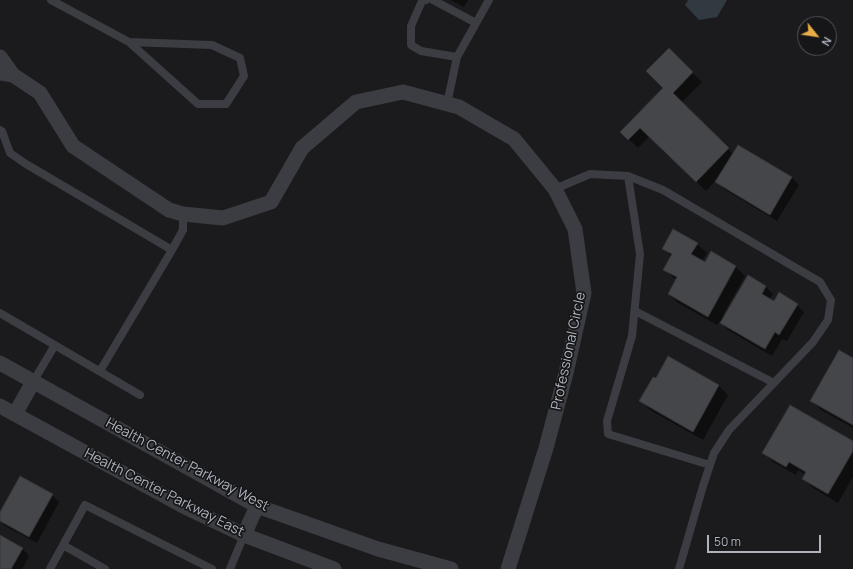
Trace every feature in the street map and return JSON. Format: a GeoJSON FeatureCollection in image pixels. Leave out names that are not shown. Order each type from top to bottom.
{"type":"FeatureCollection","features":[{"type":"Feature","properties":{"kind":"street","name":"Professional Circle"},"geometry":{"type":"LineString","coordinates":[[0,57],[6,74],[40,93],[73,146],[169,210],[183,214],[223,218],[271,202],[302,148],[356,102],[403,92],[458,107],[514,139],[555,189],[575,229],[584,293],[566,373],[548,441],[508,569]]}},
{"type":"Feature","properties":{"kind":"street","name":"Health Center Parkway West"},"geometry":{"type":"LineString","coordinates":[[0,363],[258,506],[378,549],[451,569]]}},
{"type":"Feature","properties":{"kind":"street"},"geometry":{"type":"LineString","coordinates":[[15,414],[33,382]]}},
{"type":"Feature","properties":{"kind":"street","name":"Health Center Parkway East"},"geometry":{"type":"LineString","coordinates":[[0,406],[184,507],[244,535],[334,569]]}},
{"type":"Feature","properties":{"kind":"street"},"geometry":{"type":"LineString","coordinates":[[244,535],[258,506]]}},
{"type":"Feature","properties":{"kind":"lane"},"geometry":{"type":"LineString","coordinates":[[51,0],[129,42],[198,104],[226,104],[244,76],[240,58],[212,45],[129,42]]}},
{"type":"Feature","properties":{"kind":"lane"},"geometry":{"type":"LineString","coordinates":[[426,0],[422,1],[411,26],[411,46],[420,51],[457,57]]}},
{"type":"Feature","properties":{"kind":"lane"},"geometry":{"type":"LineString","coordinates":[[433,0],[476,23]]}},
{"type":"Feature","properties":{"kind":"lane"},"geometry":{"type":"LineString","coordinates":[[447,104],[457,57],[489,0]]}},
{"type":"Feature","properties":{"kind":"lane"},"geometry":{"type":"LineString","coordinates":[[0,130],[2,131],[6,140],[10,154],[172,250]]}},
{"type":"Feature","properties":{"kind":"lane"},"geometry":{"type":"LineString","coordinates":[[555,189],[590,174],[628,176],[663,190],[820,282],[831,300],[828,320],[813,342],[729,430],[714,453],[679,569]]}},
{"type":"Feature","properties":{"kind":"lane"},"geometry":{"type":"LineString","coordinates":[[628,176],[640,254],[632,336],[607,421],[608,434],[710,465]]}},
{"type":"Feature","properties":{"kind":"lane"},"geometry":{"type":"LineString","coordinates":[[100,371],[183,230],[183,214]]}},
{"type":"Feature","properties":{"kind":"lane"},"geometry":{"type":"LineString","coordinates":[[635,311],[774,383]]}},
{"type":"Feature","properties":{"kind":"lane"},"geometry":{"type":"LineString","coordinates":[[0,313],[140,395]]}},
{"type":"Feature","properties":{"kind":"lane"},"geometry":{"type":"LineString","coordinates":[[33,382],[55,345]]}},
{"type":"Feature","properties":{"kind":"lane"},"geometry":{"type":"LineString","coordinates":[[50,569],[85,505],[212,569]]}},
{"type":"Feature","properties":{"kind":"lane"},"geometry":{"type":"LineString","coordinates":[[230,569],[244,535]]}},
{"type":"Feature","properties":{"kind":"lane"},"geometry":{"type":"LineString","coordinates":[[63,545],[105,569]]}},
{"type":"Feature","properties":{"kind":"shaded area"},"geometry":{"type":"Polygon","coordinates":[[[688,0],[727,0],[717,17],[699,20],[685,5],[688,0]]]}},
{"type":"Feature","properties":{"kind":"building"},"geometry":{"type":"Polygon","coordinates":[[[669,48],[693,72],[673,93],[729,148],[696,182],[640,128],[628,140],[620,132],[663,88],[646,71],[669,48]]]}},
{"type":"Feature","properties":{"kind":"building"},"geometry":{"type":"Polygon","coordinates":[[[738,145],[792,177],[770,215],[715,182],[738,145]]]}},
{"type":"Feature","properties":{"kind":"building"},"geometry":{"type":"Polygon","coordinates":[[[673,229],[698,243],[691,254],[705,262],[711,251],[736,266],[708,317],[668,294],[677,277],[663,270],[672,254],[662,249],[673,229]]]}},
{"type":"Feature","properties":{"kind":"building"},"geometry":{"type":"Polygon","coordinates":[[[748,275],[766,286],[762,294],[774,301],[779,292],[798,304],[779,335],[775,332],[765,349],[720,323],[748,275]]]}},
{"type":"Feature","properties":{"kind":"building"},"geometry":{"type":"Polygon","coordinates":[[[839,350],[853,358],[853,425],[810,401],[839,350]]]}},
{"type":"Feature","properties":{"kind":"building"},"geometry":{"type":"Polygon","coordinates":[[[668,356],[719,385],[693,432],[639,401],[653,377],[656,378],[668,356]]]}},
{"type":"Feature","properties":{"kind":"building"},"geometry":{"type":"Polygon","coordinates":[[[790,405],[853,441],[853,451],[828,494],[802,479],[806,472],[789,462],[786,467],[762,453],[790,405]]]}},
{"type":"Feature","properties":{"kind":"building"},"geometry":{"type":"Polygon","coordinates":[[[20,476],[53,494],[29,537],[0,521],[0,512],[20,476]]]}},
{"type":"Feature","properties":{"kind":"building"},"geometry":{"type":"Polygon","coordinates":[[[0,535],[23,548],[11,569],[0,569],[0,535]]]}}]}
